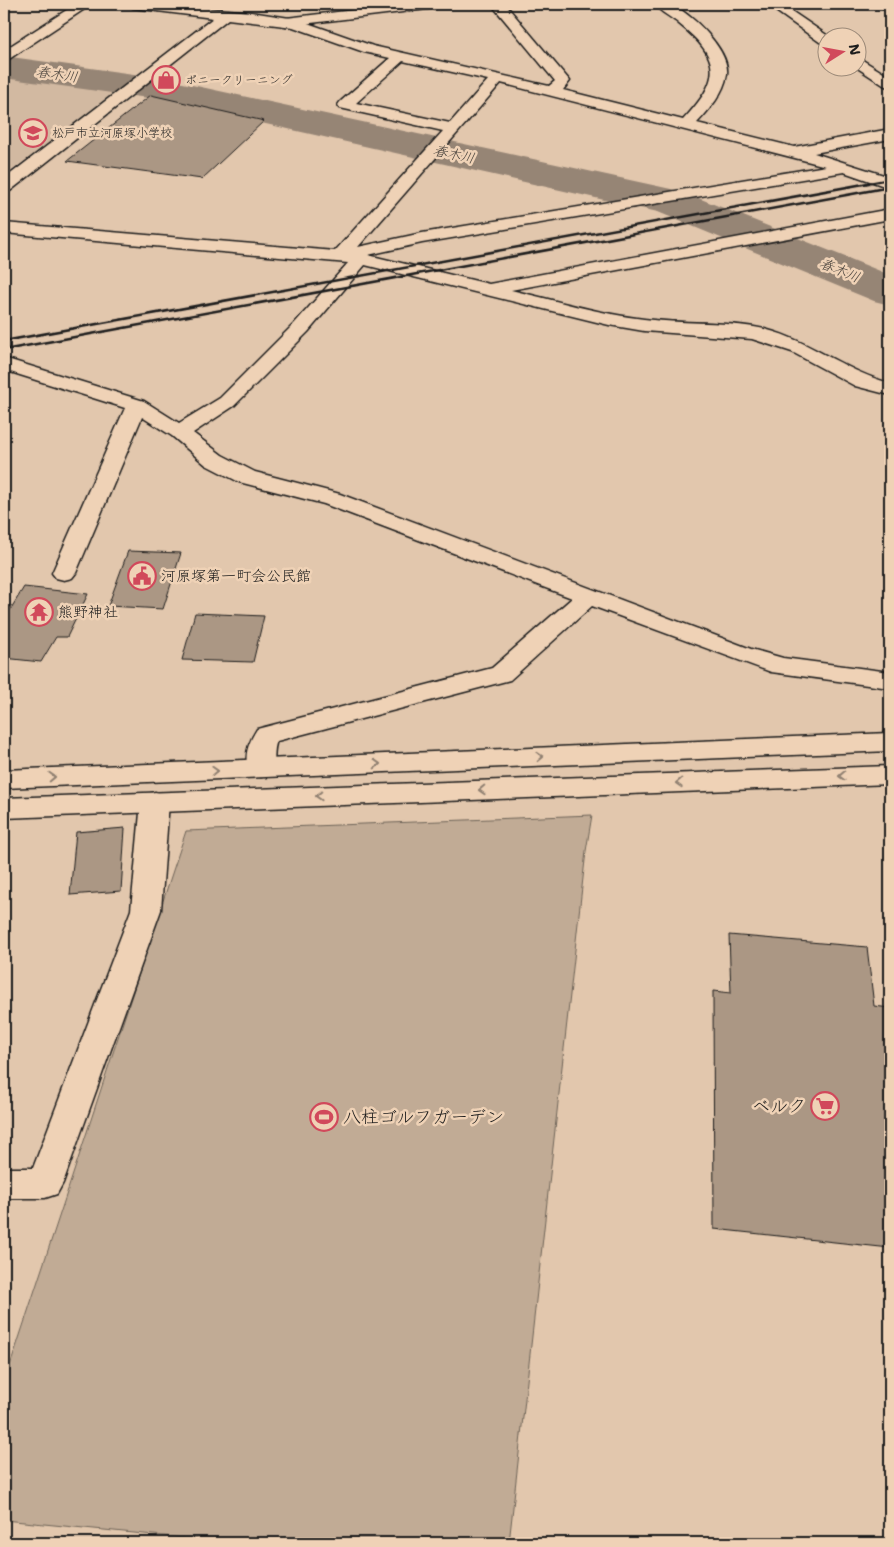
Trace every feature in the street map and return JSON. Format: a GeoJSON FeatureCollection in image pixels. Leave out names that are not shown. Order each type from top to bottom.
{"type":"FeatureCollection","features":[{"type":"Feature","properties":{"kind":"street"},"geometry":{"type":"LineString","coordinates":[[4,56],[84,4]]}},
{"type":"Feature","properties":{"kind":"street"},"geometry":{"type":"LineString","coordinates":[[133,4],[286,22],[399,57],[498,78],[792,152],[846,167],[890,183]]}},
{"type":"Feature","properties":{"kind":"street"},"geometry":{"type":"LineString","coordinates":[[286,22],[436,4]]}},
{"type":"Feature","properties":{"kind":"street"},"geometry":{"type":"LineString","coordinates":[[498,4],[563,81],[552,92]]}},
{"type":"Feature","properties":{"kind":"street"},"geometry":{"type":"LineString","coordinates":[[661,4],[694,27],[709,41],[719,57],[721,73],[717,86],[698,114],[686,126]]}},
{"type":"Feature","properties":{"kind":"street"},"geometry":{"type":"LineString","coordinates":[[773,4],[816,33]]}},
{"type":"Feature","properties":{"kind":"street"},"geometry":{"type":"LineString","coordinates":[[883,4],[890,8]]}},
{"type":"Feature","properties":{"kind":"street"},"geometry":{"type":"LineString","coordinates":[[4,187],[226,14]]}},
{"type":"Feature","properties":{"kind":"street"},"geometry":{"type":"LineString","coordinates":[[399,57],[345,105],[453,128]]}},
{"type":"Feature","properties":{"kind":"street"},"geometry":{"type":"LineString","coordinates":[[866,67],[890,83]]}},
{"type":"Feature","properties":{"kind":"street"},"geometry":{"type":"LineString","coordinates":[[340,256],[498,78]]}},
{"type":"Feature","properties":{"kind":"street"},"geometry":{"type":"LineString","coordinates":[[792,152],[890,134]]}},
{"type":"Feature","properties":{"kind":"street"},"geometry":{"type":"LineString","coordinates":[[340,256],[422,238],[846,167]]}},
{"type":"Feature","properties":{"kind":"street"},"geometry":{"type":"LineString","coordinates":[[487,289],[777,237],[890,214]]}},
{"type":"Feature","properties":{"kind":"street"},"geometry":{"type":"LineString","coordinates":[[4,228],[361,259],[644,325],[754,333],[799,348],[862,382],[890,389]]}},
{"type":"Feature","properties":{"kind":"street"},"geometry":{"type":"LineString","coordinates":[[178,432],[227,402],[301,328],[361,259]]}},
{"type":"Feature","properties":{"kind":"street"},"geometry":{"type":"LineString","coordinates":[[4,365],[136,405],[178,432],[214,460],[247,477],[332,499],[588,597],[780,666],[889,678]]}},
{"type":"Feature","properties":{"kind":"street"},"geometry":{"type":"LineString","coordinates":[[64,573],[136,405]]}},
{"type":"Feature","properties":{"kind":"street"},"geometry":{"type":"LineString","coordinates":[[260,768],[260,749],[266,735],[478,682],[501,674],[588,597]]}},
{"type":"Feature","properties":{"kind":"street"},"geometry":{"type":"LineString","coordinates":[[4,779],[890,742]]}},
{"type":"Feature","properties":{"kind":"street"},"geometry":{"type":"LineString","coordinates":[[4,808],[890,774]]}},
{"type":"Feature","properties":{"kind":"street"},"geometry":{"type":"LineString","coordinates":[[4,1183],[45,1183],[146,910],[155,802]]}},
{"type":"Feature","properties":{"kind":"shaded area","name":"松戸市立河原塚小学校"},"geometry":{"type":"Polygon","coordinates":[[[4,73],[120,90],[4,176],[4,73]]]}},
{"type":"Feature","properties":{"kind":"shaded area","name":"八柱ゴルフガーデン"},"geometry":{"type":"Polygon","coordinates":[[[592,815],[586,851],[509,1543],[234,1543],[4,1520],[4,1384],[186,831],[592,815]]]}},
{"type":"Feature","properties":{"kind":"building"},"geometry":{"type":"Polygon","coordinates":[[[151,95],[264,121],[202,179],[67,161],[151,95]]]}},
{"type":"Feature","properties":{"kind":"building"},"geometry":{"type":"Polygon","coordinates":[[[128,551],[181,553],[163,609],[108,606],[128,551]]]}},
{"type":"Feature","properties":{"kind":"building"},"geometry":{"type":"Polygon","coordinates":[[[24,587],[88,594],[67,637],[56,637],[41,662],[4,658],[4,620],[24,587]]]}},
{"type":"Feature","properties":{"kind":"building"},"geometry":{"type":"Polygon","coordinates":[[[195,613],[264,616],[253,662],[182,660],[195,613]]]}},
{"type":"Feature","properties":{"kind":"building"},"geometry":{"type":"Polygon","coordinates":[[[125,828],[121,891],[70,895],[76,832],[125,828]]]}},
{"type":"Feature","properties":{"kind":"building"},"geometry":{"type":"Polygon","coordinates":[[[729,935],[867,947],[874,1006],[890,1008],[890,1248],[714,1229],[713,991],[731,993],[729,935]]]}},
{"type":"Feature","properties":{"kind":"waterway","name":"春木川"},"geometry":{"type":"LineString","coordinates":[[4,67],[155,88],[671,202],[890,291]]}},
{"type":"Feature","properties":{"kind":"railway"},"geometry":{"type":"LineString","coordinates":[[862,184],[890,179]]}},
{"type":"Feature","properties":{"kind":"railway"},"geometry":{"type":"LineString","coordinates":[[4,341],[869,183]]}},
{"type":"Feature","properties":{"kind":"railway"},"geometry":{"type":"LineString","coordinates":[[4,350],[890,187]]}},
{"type":"Feature","properties":{"kind":"place","name":"ポニークリーニング"},"geometry":{"type":"Point","coordinates":[166,80]}},
{"type":"Feature","properties":{"kind":"place","name":"松戸市立河原塚小学校"},"geometry":{"type":"Point","coordinates":[33,133]}},
{"type":"Feature","properties":{"kind":"place","name":"河原塚第一町会公民館"},"geometry":{"type":"Point","coordinates":[142,576]}},
{"type":"Feature","properties":{"kind":"place","name":"熊野神社"},"geometry":{"type":"Point","coordinates":[39,612]}},
{"type":"Feature","properties":{"kind":"place","name":"ベルク"},"geometry":{"type":"Point","coordinates":[825,1106]}},
{"type":"Feature","properties":{"kind":"place","name":"八柱ゴルフガーデン"},"geometry":{"type":"Point","coordinates":[324,1117]}}]}
